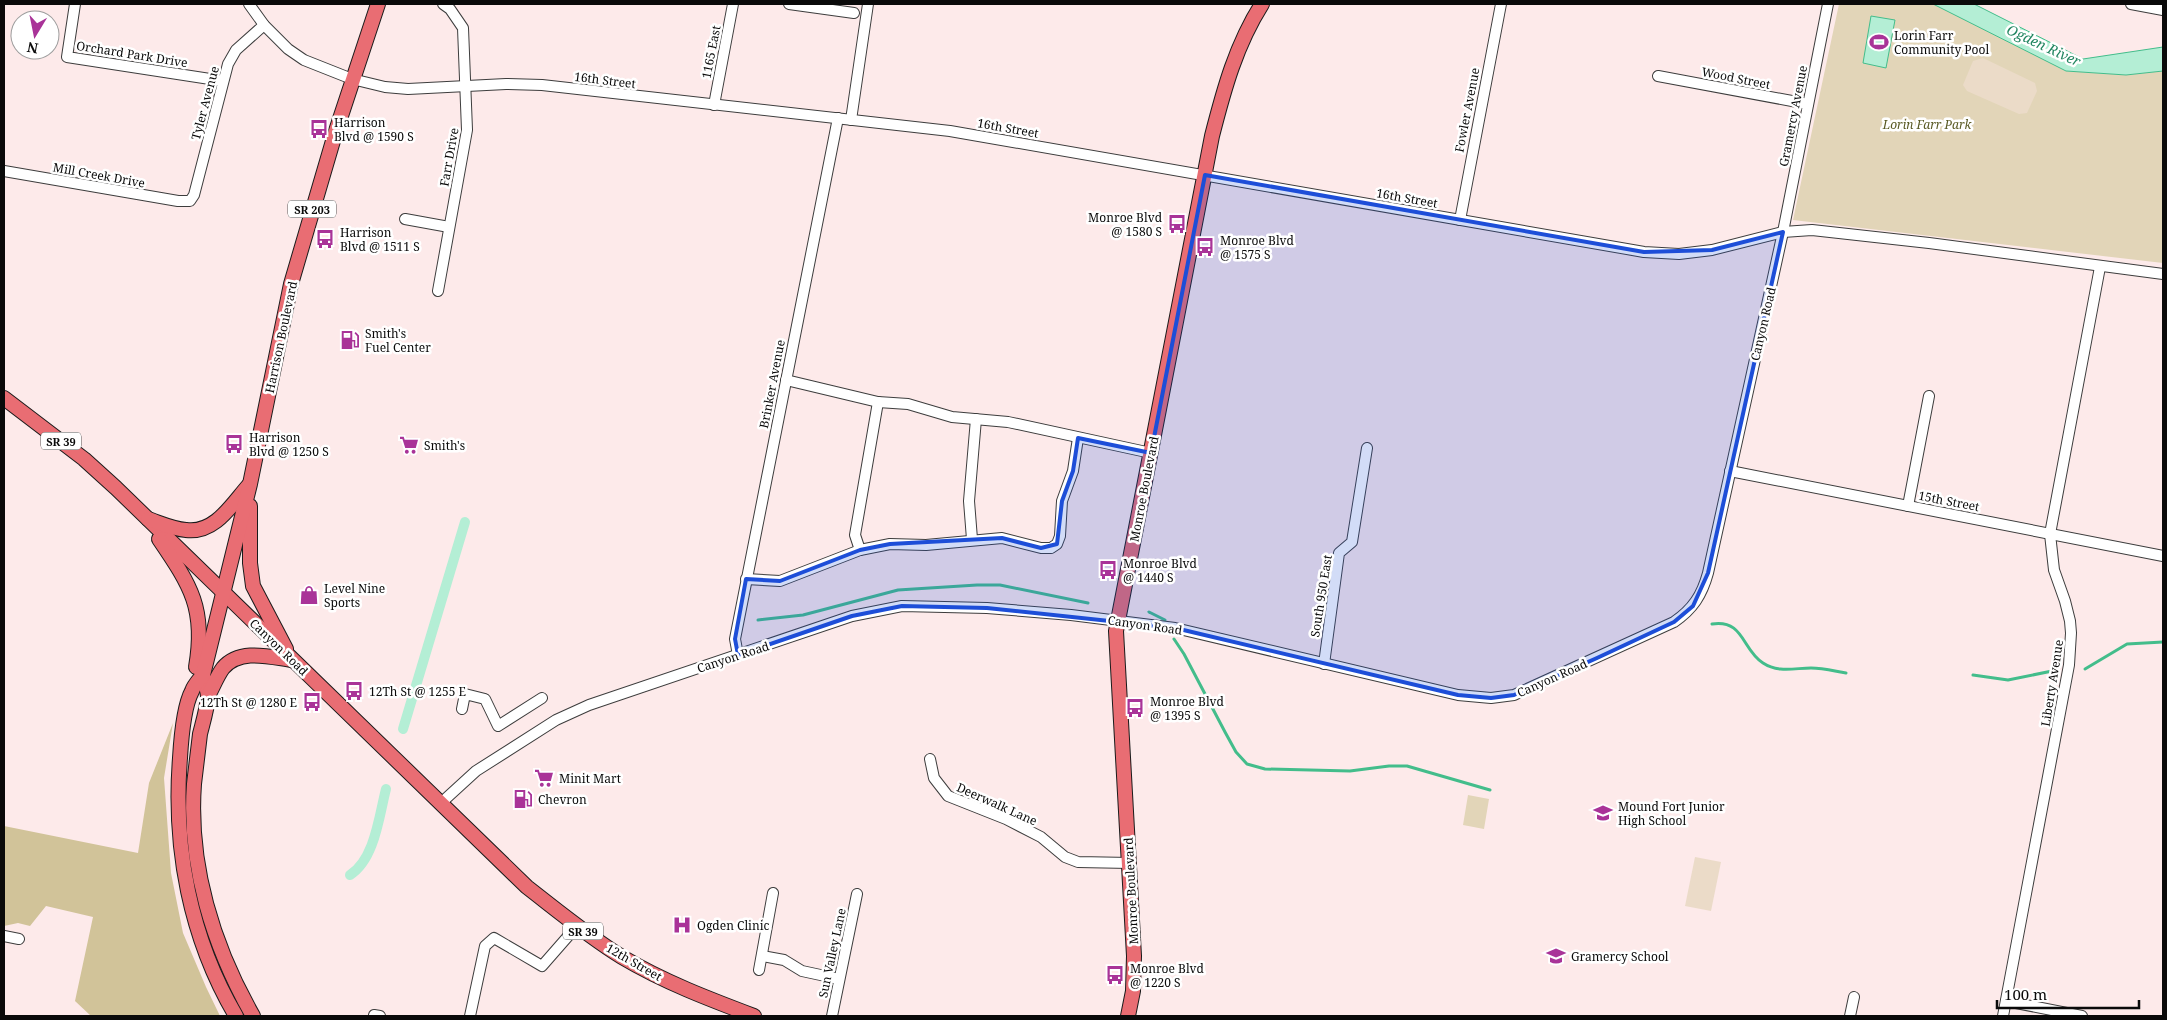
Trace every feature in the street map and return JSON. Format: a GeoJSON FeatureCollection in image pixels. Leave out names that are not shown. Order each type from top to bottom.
{"type":"FeatureCollection","features":[{"type":"Feature","properties":{"kind":"main road","name":"Harrison Boulevard"},"geometry":{"type":"LineString","coordinates":[[236,1016],[218,982],[203,946],[192,910],[182,861],[178,818],[179,772],[183,730],[191,691],[203,675],[250,484],[291,284],[352,79],[378,4]]}},
{"type":"Feature","properties":{"kind":"main road","name":"Monroe Boulevard"},"geometry":{"type":"LineString","coordinates":[[1128,1016],[1133,991],[1134,963],[1116,631],[1205,175],[1224,89],[1231,65],[1247,30],[1262,4]]}},
{"type":"Feature","properties":{"kind":"main road","name":"Canyon Road"},"geometry":{"type":"LineString","coordinates":[[4,398],[84,459],[441,803]]}},
{"type":"Feature","properties":{"kind":"main road"},"geometry":{"type":"LineString","coordinates":[[145,518],[183,530],[207,527],[220,517],[250,484]]}},
{"type":"Feature","properties":{"kind":"main road"},"geometry":{"type":"LineString","coordinates":[[250,484],[250,564],[253,586],[292,660]]}},
{"type":"Feature","properties":{"kind":"main road"},"geometry":{"type":"LineString","coordinates":[[145,518],[182,572],[196,605],[200,644],[191,691]]}},
{"type":"Feature","properties":{"kind":"main road"},"geometry":{"type":"LineString","coordinates":[[208,696],[223,668],[238,658],[255,655],[292,660]]}},
{"type":"Feature","properties":{"kind":"main road","name":"Harrison Boulevard"},"geometry":{"type":"LineString","coordinates":[[203,675],[208,696],[200,736],[194,786],[198,867],[206,904],[219,946],[235,983],[253,1016]]}},
{"type":"Feature","properties":{"kind":"main road","name":"12th Street"},"geometry":{"type":"LineString","coordinates":[[441,803],[527,887],[576,926],[622,957],[664,980],[754,1016]]}},
{"type":"Feature","properties":{"kind":"street","name":"Orchard Park Drive"},"geometry":{"type":"LineString","coordinates":[[75,4],[67,57],[223,81]]}},
{"type":"Feature","properties":{"kind":"street","name":"16th Street"},"geometry":{"type":"LineString","coordinates":[[249,4],[264,25],[288,49],[304,60],[352,79],[385,87],[408,89],[506,84],[542,85],[950,131],[1644,252],[1680,254],[1712,250],[1783,232]]}},
{"type":"Feature","properties":{"kind":"street","name":"Farr Drive"},"geometry":{"type":"LineString","coordinates":[[438,291],[468,130],[463,28],[450,9],[443,4]]}},
{"type":"Feature","properties":{"kind":"street","name":"1165 East"},"geometry":{"type":"LineString","coordinates":[[714,105],[733,4]]}},
{"type":"Feature","properties":{"kind":"street"},"geometry":{"type":"LineString","coordinates":[[789,4],[854,13]]}},
{"type":"Feature","properties":{"kind":"street"},"geometry":{"type":"LineString","coordinates":[[851,120],[868,4]]}},
{"type":"Feature","properties":{"kind":"street","name":"Fowler Avenue"},"geometry":{"type":"LineString","coordinates":[[1460,220],[1501,4]]}},
{"type":"Feature","properties":{"kind":"street","name":"Gramercy Avenue"},"geometry":{"type":"LineString","coordinates":[[1783,232],[1828,4]]}},
{"type":"Feature","properties":{"kind":"street"},"geometry":{"type":"LineString","coordinates":[[2131,4],[2163,10]]}},
{"type":"Feature","properties":{"kind":"street","name":"Tyler Avenue"},"geometry":{"type":"LineString","coordinates":[[190,201],[194,195],[228,64],[236,50],[264,25]]}},
{"type":"Feature","properties":{"kind":"street","name":"Wood Street"},"geometry":{"type":"LineString","coordinates":[[1658,76],[1808,104]]}},
{"type":"Feature","properties":{"kind":"street","name":"Brinker Avenue"},"geometry":{"type":"LineString","coordinates":[[738,655],[735,639],[746,579],[838,118]]}},
{"type":"Feature","properties":{"kind":"street","name":"Mill Creek Drive"},"geometry":{"type":"LineString","coordinates":[[4,171],[178,201],[190,201]]}},
{"type":"Feature","properties":{"kind":"street"},"geometry":{"type":"LineString","coordinates":[[405,219],[449,227]]}},
{"type":"Feature","properties":{"kind":"street"},"geometry":{"type":"LineString","coordinates":[[1783,232],[1812,230],[1938,244],[2163,274]]}},
{"type":"Feature","properties":{"kind":"street","name":"Canyon Road"},"geometry":{"type":"LineString","coordinates":[[441,803],[476,771],[556,720],[597,702],[852,616],[902,606],[987,608],[1175,628],[1458,695],[1478,698],[1503,697],[1532,687],[1674,622],[1694,606],[1704,587],[1783,232]]}},
{"type":"Feature","properties":{"kind":"street","name":"Liberty Avenue"},"geometry":{"type":"LineString","coordinates":[[2003,1016],[2071,649],[2070,621],[2054,570],[2050,534],[2100,266]]}},
{"type":"Feature","properties":{"kind":"street"},"geometry":{"type":"LineString","coordinates":[[786,380],[878,402],[908,404],[952,417],[1008,422],[1151,452]]}},
{"type":"Feature","properties":{"kind":"street"},"geometry":{"type":"LineString","coordinates":[[1908,506],[1929,396]]}},
{"type":"Feature","properties":{"kind":"street"},"geometry":{"type":"LineString","coordinates":[[860,550],[855,535],[878,402]]}},
{"type":"Feature","properties":{"kind":"street"},"geometry":{"type":"LineString","coordinates":[[972,540],[969,501],[976,419]]}},
{"type":"Feature","properties":{"kind":"street"},"geometry":{"type":"LineString","coordinates":[[746,579],[780,581],[860,550],[890,544],[926,545],[1002,538],[1041,548],[1050,548],[1057,544],[1060,536],[1062,501],[1073,471],[1078,438]]}},
{"type":"Feature","properties":{"kind":"street","name":"South 950 East"},"geometry":{"type":"LineString","coordinates":[[1324,664],[1339,553],[1352,542],[1367,448]]}},
{"type":"Feature","properties":{"kind":"street","name":"15th Street"},"geometry":{"type":"LineString","coordinates":[[1730,471],[2163,556]]}},
{"type":"Feature","properties":{"kind":"street"},"geometry":{"type":"LineString","coordinates":[[462,708],[465,694],[485,699],[498,726],[542,698]]}},
{"type":"Feature","properties":{"kind":"street","name":"Deerwalk Lane"},"geometry":{"type":"LineString","coordinates":[[930,759],[934,778],[948,796],[1006,819],[1041,837],[1064,857],[1078,862],[1130,863]]}},
{"type":"Feature","properties":{"kind":"street"},"geometry":{"type":"LineString","coordinates":[[759,970],[773,893]]}},
{"type":"Feature","properties":{"kind":"street","name":"Sun Valley Lane"},"geometry":{"type":"LineString","coordinates":[[832,1016],[857,894]]}},
{"type":"Feature","properties":{"kind":"street"},"geometry":{"type":"LineString","coordinates":[[470,1016],[485,946],[494,938],[542,966],[576,926]]}},
{"type":"Feature","properties":{"kind":"street"},"geometry":{"type":"LineString","coordinates":[[4,936],[19,939]]}},
{"type":"Feature","properties":{"kind":"street"},"geometry":{"type":"LineString","coordinates":[[762,956],[784,960],[802,971],[839,979]]}},
{"type":"Feature","properties":{"kind":"street"},"geometry":{"type":"LineString","coordinates":[[1850,1016],[1854,997]]}},
{"type":"Feature","properties":{"kind":"street"},"geometry":{"type":"LineString","coordinates":[[2006,1001],[2082,1016]]}},
{"type":"Feature","properties":{"kind":"highlighted area"},"geometry":{"type":"Polygon","coordinates":[[[1205,175],[1644,252],[1712,250],[1783,232],[1708,573],[1693,606],[1674,622],[1597,658],[1514,695],[1491,698],[1458,695],[1175,628],[987,608],[902,606],[852,616],[738,655],[735,639],[746,579],[780,581],[860,550],[890,544],[1002,538],[1041,548],[1057,544],[1062,501],[1073,471],[1078,438],[1151,453],[1205,175]]]}},
{"type":"Feature","properties":{"kind":"green space","name":"Lorin Farr Park"},"geometry":{"type":"Polygon","coordinates":[[[1839,4],[1938,4],[2066,71],[2126,75],[2163,71],[2163,263],[1793,220],[1839,4]]]}},
{"type":"Feature","properties":{"kind":"green space"},"geometry":{"type":"Polygon","coordinates":[[[1468,795],[1489,799],[1484,829],[1463,825],[1468,795]]]}},
{"type":"Feature","properties":{"kind":"shaded area"},"geometry":{"type":"Polygon","coordinates":[[[1983,58],[2035,83],[2037,91],[2027,113],[2019,114],[1967,91],[1963,85],[1973,61],[1983,58]]]}},
{"type":"Feature","properties":{"kind":"shaded area"},"geometry":{"type":"Polygon","coordinates":[[[173,723],[164,778],[171,873],[183,933],[220,1016],[91,1016],[75,1001],[93,917],[46,906],[30,926],[18,923],[4,926],[4,826],[138,853],[149,783],[173,723]]]}},
{"type":"Feature","properties":{"kind":"shaded area"},"geometry":{"type":"Polygon","coordinates":[[[1695,857],[1721,862],[1711,911],[1685,906],[1695,857]]]}},
{"type":"Feature","properties":{"kind":"water","name":"Ogden River"},"geometry":{"type":"Polygon","coordinates":[[[1933,4],[1974,4],[2083,59],[2163,47],[2163,71],[2126,75],[2066,71],[1933,4]]]}},
{"type":"Feature","properties":{"kind":"water","name":"Lorin Farr Community Pool"},"geometry":{"type":"Polygon","coordinates":[[[1871,16],[1895,20],[1886,68],[1863,63],[1871,16]]]}},
{"type":"Feature","properties":{"kind":"waterway"},"geometry":{"type":"LineString","coordinates":[[403,729],[465,522]]}},
{"type":"Feature","properties":{"kind":"waterway"},"geometry":{"type":"LineString","coordinates":[[758,620],[803,615],[898,590],[977,585],[1000,585],[1088,603]]}},
{"type":"Feature","properties":{"kind":"waterway"},"geometry":{"type":"LineString","coordinates":[[1149,612],[1165,620]]}},
{"type":"Feature","properties":{"kind":"waterway"},"geometry":{"type":"LineString","coordinates":[[1712,624],[1731,626],[1742,637],[1756,657],[1769,666],[1781,669],[1820,668],[1846,673]]}},
{"type":"Feature","properties":{"kind":"waterway"},"geometry":{"type":"LineString","coordinates":[[1174,639],[1184,654],[1236,752],[1247,764],[1265,769],[1350,771],[1389,766],[1407,766],[1490,790]]}},
{"type":"Feature","properties":{"kind":"waterway"},"geometry":{"type":"LineString","coordinates":[[2085,669],[2127,644],[2163,642]]}},
{"type":"Feature","properties":{"kind":"waterway"},"geometry":{"type":"LineString","coordinates":[[1973,675],[2008,680],[2057,670]]}},
{"type":"Feature","properties":{"kind":"waterway"},"geometry":{"type":"LineString","coordinates":[[350,875],[358,868],[371,848],[386,789]]}},
{"type":"Feature","properties":{"kind":"place","name":"Lorin Farr Community Pool"},"geometry":{"type":"Point","coordinates":[1879,42]}},
{"type":"Feature","properties":{"kind":"place","name":"Harrison Blvd @ 1590 S"},"geometry":{"type":"Point","coordinates":[319,129]}},
{"type":"Feature","properties":{"kind":"place","name":"Monroe Blvd @ 1580 S"},"geometry":{"type":"Point","coordinates":[1177,224]}},
{"type":"Feature","properties":{"kind":"place","name":"Harrison Blvd @ 1511 S"},"geometry":{"type":"Point","coordinates":[325,239]}},
{"type":"Feature","properties":{"kind":"place","name":"Monroe Blvd @ 1575 S"},"geometry":{"type":"Point","coordinates":[1205,247]}},
{"type":"Feature","properties":{"kind":"place","name":"Smith's Fuel Center"},"geometry":{"type":"Point","coordinates":[350,340]}},
{"type":"Feature","properties":{"kind":"place","name":"Harrison Blvd @ 1250 S"},"geometry":{"type":"Point","coordinates":[234,444]}},
{"type":"Feature","properties":{"kind":"place","name":"Smith's"},"geometry":{"type":"Point","coordinates":[409,445]}},
{"type":"Feature","properties":{"kind":"place","name":"Monroe Blvd @ 1440 S"},"geometry":{"type":"Point","coordinates":[1108,570]}},
{"type":"Feature","properties":{"kind":"place","name":"Level Nine Sports"},"geometry":{"type":"Point","coordinates":[309,595]}},
{"type":"Feature","properties":{"kind":"place","name":"12Th St @ 1255 E"},"geometry":{"type":"Point","coordinates":[354,691]}},
{"type":"Feature","properties":{"kind":"place","name":"12Th St @ 1280 E"},"geometry":{"type":"Point","coordinates":[312,702]}},
{"type":"Feature","properties":{"kind":"place","name":"Monroe Blvd @ 1395 S"},"geometry":{"type":"Point","coordinates":[1135,708]}},
{"type":"Feature","properties":{"kind":"place","name":"Minit Mart"},"geometry":{"type":"Point","coordinates":[544,778]}},
{"type":"Feature","properties":{"kind":"place","name":"Chevron"},"geometry":{"type":"Point","coordinates":[523,799]}},
{"type":"Feature","properties":{"kind":"place","name":"Mound Fort Junior High School"},"geometry":{"type":"Point","coordinates":[1603,813]}},
{"type":"Feature","properties":{"kind":"place","name":"Ogden Clinic"},"geometry":{"type":"Point","coordinates":[682,925]}},
{"type":"Feature","properties":{"kind":"place","name":"Gramercy School"},"geometry":{"type":"Point","coordinates":[1556,956]}},
{"type":"Feature","properties":{"kind":"place","name":"Monroe Blvd @ 1220 S"},"geometry":{"type":"Point","coordinates":[1115,975]}}]}
